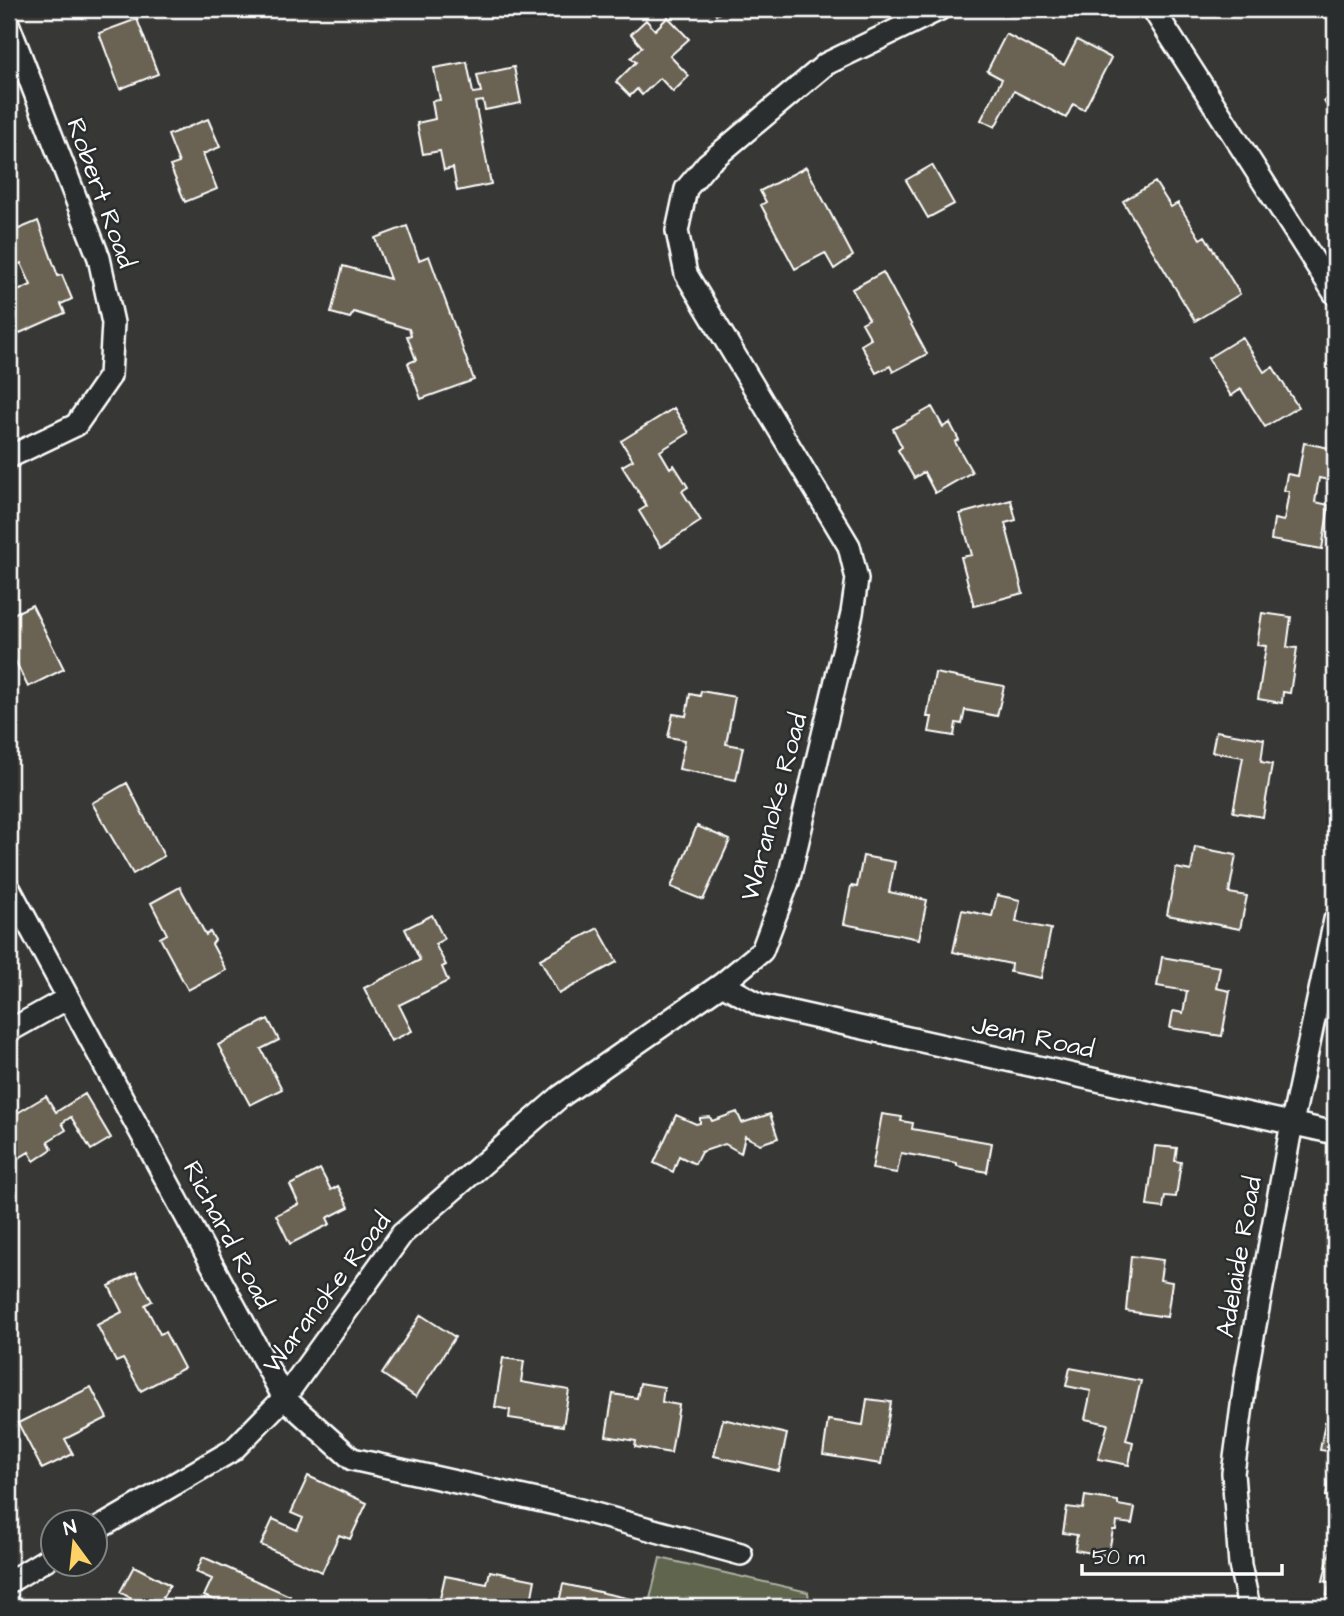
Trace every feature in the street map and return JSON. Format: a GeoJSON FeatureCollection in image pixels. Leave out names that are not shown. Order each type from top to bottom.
{"type":"FeatureCollection","features":[{"type":"Feature","properties":{"kind":"street","name":"Waranoke Road"},"geometry":{"type":"LineString","coordinates":[[108,1523],[233,1450],[284,1398],[402,1234],[561,1096],[722,984],[762,951],[788,882],[852,613],[857,579],[849,546],[686,274],[677,231],[686,189],[707,164],[826,64],[940,9]]}},
{"type":"Feature","properties":{"kind":"street"},"geometry":{"type":"LineString","coordinates":[[1153,9],[1335,294]]}},
{"type":"Feature","properties":{"kind":"street","name":"Robert Road"},"geometry":{"type":"LineString","coordinates":[[9,26],[99,258],[113,323],[110,376],[76,425],[9,457]]}},
{"type":"Feature","properties":{"kind":"street","name":"Richard Road"},"geometry":{"type":"LineString","coordinates":[[9,888],[284,1398],[352,1459],[569,1507],[741,1554]]}},
{"type":"Feature","properties":{"kind":"street","name":"Adelaide Road"},"geometry":{"type":"LineString","coordinates":[[1249,1607],[1240,1565],[1233,1474],[1247,1369],[1292,1123],[1335,920]]}},
{"type":"Feature","properties":{"kind":"street","name":"Jean Road"},"geometry":{"type":"LineString","coordinates":[[722,984],[760,1005],[1335,1133]]}},
{"type":"Feature","properties":{"kind":"street"},"geometry":{"type":"LineString","coordinates":[[9,1031],[68,998]]}},
{"type":"Feature","properties":{"kind":"street"},"geometry":{"type":"LineString","coordinates":[[9,1582],[38,1564]]}},
{"type":"Feature","properties":{"kind":"green space"},"geometry":{"type":"Polygon","coordinates":[[[660,1558],[808,1592],[810,1607],[648,1607],[660,1558]]]}},
{"type":"Feature","properties":{"kind":"building"},"geometry":{"type":"Polygon","coordinates":[[[712,9],[727,9],[716,15],[712,9]]]}},
{"type":"Feature","properties":{"kind":"building"},"geometry":{"type":"Polygon","coordinates":[[[753,9],[770,9],[758,16],[753,9]]]}},
{"type":"Feature","properties":{"kind":"building"},"geometry":{"type":"Polygon","coordinates":[[[1297,9],[1317,9],[1302,17],[1297,9]]]}},
{"type":"Feature","properties":{"kind":"building"},"geometry":{"type":"Polygon","coordinates":[[[668,17],[689,39],[670,56],[689,76],[673,92],[660,78],[642,95],[637,89],[630,96],[616,82],[636,62],[631,58],[642,47],[631,34],[646,20],[655,30],[668,17]]]}},
{"type":"Feature","properties":{"kind":"building"},"geometry":{"type":"Polygon","coordinates":[[[137,19],[158,74],[120,89],[99,33],[137,19]]]}},
{"type":"Feature","properties":{"kind":"building"},"geometry":{"type":"Polygon","coordinates":[[[1006,34],[1064,65],[1077,40],[1111,58],[1084,110],[1073,104],[1066,118],[1014,91],[995,127],[981,120],[1002,79],[987,71],[1006,34]]]}},
{"type":"Feature","properties":{"kind":"building"},"geometry":{"type":"Polygon","coordinates":[[[467,62],[473,93],[481,92],[477,75],[514,67],[521,103],[485,110],[483,101],[475,102],[491,184],[457,191],[453,168],[444,170],[440,151],[423,154],[417,123],[435,119],[432,101],[440,100],[434,68],[467,62]]]}},
{"type":"Feature","properties":{"kind":"building"},"geometry":{"type":"Polygon","coordinates":[[[1335,94],[1335,120],[1324,101],[1335,94]]]}},
{"type":"Feature","properties":{"kind":"building"},"geometry":{"type":"Polygon","coordinates":[[[208,119],[220,147],[203,154],[217,189],[185,202],[170,166],[179,163],[168,135],[208,119]]]}},
{"type":"Feature","properties":{"kind":"building"},"geometry":{"type":"Polygon","coordinates":[[[932,165],[954,204],[928,218],[906,180],[932,165]]]}},
{"type":"Feature","properties":{"kind":"building"},"geometry":{"type":"Polygon","coordinates":[[[806,167],[853,256],[834,269],[825,253],[795,269],[761,205],[766,202],[760,191],[806,167]]]}},
{"type":"Feature","properties":{"kind":"building"},"geometry":{"type":"Polygon","coordinates":[[[1155,182],[1171,207],[1178,203],[1200,239],[1205,236],[1240,294],[1195,321],[1123,201],[1155,182]]]}},
{"type":"Feature","properties":{"kind":"building"},"geometry":{"type":"Polygon","coordinates":[[[38,221],[58,276],[62,275],[72,299],[61,304],[65,313],[13,336],[9,331],[9,295],[31,285],[21,263],[10,268],[9,233],[38,221]]]}},
{"type":"Feature","properties":{"kind":"building"},"geometry":{"type":"Polygon","coordinates":[[[407,226],[419,260],[429,256],[474,380],[421,399],[408,363],[416,360],[407,336],[411,335],[409,329],[354,312],[350,318],[331,313],[343,266],[390,279],[375,238],[407,226]]]}},
{"type":"Feature","properties":{"kind":"building"},"geometry":{"type":"Polygon","coordinates":[[[883,272],[927,354],[893,372],[890,366],[876,373],[861,345],[871,339],[862,323],[869,319],[852,289],[883,272]]]}},
{"type":"Feature","properties":{"kind":"building"},"geometry":{"type":"Polygon","coordinates":[[[1242,337],[1264,372],[1273,367],[1298,407],[1265,427],[1241,389],[1231,396],[1208,358],[1242,337]]]}},
{"type":"Feature","properties":{"kind":"building"},"geometry":{"type":"Polygon","coordinates":[[[932,407],[943,427],[950,423],[959,440],[955,442],[972,472],[935,493],[924,472],[914,478],[898,450],[902,447],[893,429],[932,407]]]}},
{"type":"Feature","properties":{"kind":"building"},"geometry":{"type":"Polygon","coordinates":[[[674,408],[689,433],[660,451],[670,468],[674,465],[688,487],[682,491],[701,521],[661,547],[639,511],[647,506],[622,466],[633,460],[621,441],[674,408]]]}},
{"type":"Feature","properties":{"kind":"building"},"geometry":{"type":"Polygon","coordinates":[[[1304,443],[1335,449],[1333,481],[1319,478],[1315,502],[1329,505],[1322,549],[1271,540],[1274,519],[1284,521],[1289,491],[1284,491],[1287,474],[1298,476],[1304,443]]]}},
{"type":"Feature","properties":{"kind":"building"},"geometry":{"type":"Polygon","coordinates":[[[1011,500],[1016,520],[1005,523],[1023,593],[974,606],[961,557],[972,555],[960,514],[1011,500]]]}},
{"type":"Feature","properties":{"kind":"building"},"geometry":{"type":"Polygon","coordinates":[[[32,605],[64,669],[28,687],[9,648],[9,616],[32,605]]]}},
{"type":"Feature","properties":{"kind":"building"},"geometry":{"type":"Polygon","coordinates":[[[1262,613],[1291,617],[1287,647],[1297,648],[1290,693],[1283,692],[1282,703],[1258,699],[1266,646],[1257,645],[1262,613]]]}},
{"type":"Feature","properties":{"kind":"building"},"geometry":{"type":"Polygon","coordinates":[[[935,673],[1004,686],[997,716],[965,710],[962,724],[956,723],[954,736],[929,732],[932,717],[927,717],[935,673]]]}},
{"type":"Feature","properties":{"kind":"building"},"geometry":{"type":"Polygon","coordinates":[[[701,691],[735,697],[726,744],[743,747],[736,780],[679,769],[685,740],[668,737],[673,714],[686,716],[690,694],[700,696],[701,691]]]}},
{"type":"Feature","properties":{"kind":"building"},"geometry":{"type":"Polygon","coordinates":[[[1216,731],[1264,739],[1261,762],[1272,764],[1263,817],[1233,812],[1243,757],[1212,752],[1216,731]]]}},
{"type":"Feature","properties":{"kind":"building"},"geometry":{"type":"Polygon","coordinates":[[[127,783],[164,856],[133,874],[92,803],[127,783]]]}},
{"type":"Feature","properties":{"kind":"building"},"geometry":{"type":"Polygon","coordinates":[[[697,826],[730,840],[703,900],[671,887],[697,826]]]}},
{"type":"Feature","properties":{"kind":"building"},"geometry":{"type":"Polygon","coordinates":[[[1195,847],[1236,855],[1229,893],[1247,896],[1240,929],[1167,915],[1176,868],[1191,871],[1195,847]]]}},
{"type":"Feature","properties":{"kind":"building"},"geometry":{"type":"Polygon","coordinates":[[[863,856],[895,862],[889,892],[927,900],[919,939],[844,924],[851,886],[857,887],[863,856]]]}},
{"type":"Feature","properties":{"kind":"building"},"geometry":{"type":"Polygon","coordinates":[[[180,887],[206,935],[210,932],[215,940],[212,944],[226,970],[188,990],[160,938],[167,934],[151,903],[180,887]]]}},
{"type":"Feature","properties":{"kind":"building"},"geometry":{"type":"Polygon","coordinates":[[[997,895],[1020,900],[1016,922],[1051,929],[1041,978],[1010,972],[1011,964],[953,952],[962,910],[992,916],[997,895]]]}},
{"type":"Feature","properties":{"kind":"building"},"geometry":{"type":"Polygon","coordinates":[[[432,915],[444,939],[435,944],[446,965],[442,967],[448,981],[399,1005],[412,1031],[391,1041],[364,988],[420,960],[405,929],[432,915]]]}},
{"type":"Feature","properties":{"kind":"building"},"geometry":{"type":"Polygon","coordinates":[[[598,928],[617,962],[559,994],[540,959],[598,928]]]}},
{"type":"Feature","properties":{"kind":"building"},"geometry":{"type":"Polygon","coordinates":[[[1162,957],[1220,967],[1216,988],[1230,991],[1222,1036],[1170,1028],[1173,1011],[1183,1013],[1187,991],[1157,986],[1162,957]]]}},
{"type":"Feature","properties":{"kind":"building"},"geometry":{"type":"Polygon","coordinates":[[[268,1019],[279,1040],[261,1049],[282,1089],[250,1105],[218,1045],[268,1019]]]}},
{"type":"Feature","properties":{"kind":"building"},"geometry":{"type":"Polygon","coordinates":[[[85,1094],[111,1138],[91,1150],[71,1117],[62,1123],[66,1130],[48,1141],[52,1149],[34,1161],[29,1152],[9,1164],[9,1118],[46,1096],[56,1112],[85,1094]]]}},
{"type":"Feature","properties":{"kind":"building"},"geometry":{"type":"Polygon","coordinates":[[[737,1112],[742,1123],[770,1114],[778,1138],[760,1144],[745,1136],[741,1153],[725,1144],[701,1152],[695,1164],[679,1156],[673,1172],[654,1163],[676,1115],[696,1124],[700,1123],[700,1118],[710,1117],[712,1121],[737,1112]]]}},
{"type":"Feature","properties":{"kind":"building"},"geometry":{"type":"Polygon","coordinates":[[[882,1114],[902,1117],[901,1121],[913,1123],[912,1129],[992,1143],[987,1172],[957,1166],[957,1163],[901,1153],[897,1173],[872,1169],[882,1114]]]}},
{"type":"Feature","properties":{"kind":"building"},"geometry":{"type":"Polygon","coordinates":[[[1155,1146],[1177,1148],[1175,1161],[1181,1162],[1176,1197],[1165,1196],[1163,1208],[1147,1206],[1155,1146]]]}},
{"type":"Feature","properties":{"kind":"building"},"geometry":{"type":"Polygon","coordinates":[[[320,1169],[331,1190],[338,1186],[349,1207],[327,1218],[330,1224],[290,1244],[276,1215],[299,1204],[290,1185],[320,1169]]]}},
{"type":"Feature","properties":{"kind":"building"},"geometry":{"type":"Polygon","coordinates":[[[1131,1256],[1163,1260],[1160,1280],[1172,1282],[1167,1317],[1126,1311],[1131,1256]]]}},
{"type":"Feature","properties":{"kind":"building"},"geometry":{"type":"Polygon","coordinates":[[[136,1272],[152,1301],[145,1305],[160,1334],[165,1332],[184,1368],[141,1391],[123,1359],[116,1362],[97,1325],[122,1312],[109,1286],[136,1272]]]}},
{"type":"Feature","properties":{"kind":"building"},"geometry":{"type":"Polygon","coordinates":[[[421,1315],[455,1337],[416,1397],[382,1374],[421,1315]]]}},
{"type":"Feature","properties":{"kind":"building"},"geometry":{"type":"Polygon","coordinates":[[[503,1358],[524,1361],[521,1382],[569,1390],[563,1426],[509,1418],[510,1410],[495,1407],[503,1358]]]}},
{"type":"Feature","properties":{"kind":"building"},"geometry":{"type":"Polygon","coordinates":[[[1070,1368],[1141,1381],[1126,1440],[1133,1442],[1129,1465],[1098,1459],[1108,1424],[1085,1419],[1091,1391],[1066,1386],[1070,1368]]]}},
{"type":"Feature","properties":{"kind":"building"},"geometry":{"type":"Polygon","coordinates":[[[640,1383],[664,1387],[662,1402],[679,1405],[671,1453],[635,1447],[636,1441],[606,1436],[613,1394],[637,1398],[640,1383]]]}},
{"type":"Feature","properties":{"kind":"building"},"geometry":{"type":"Polygon","coordinates":[[[91,1387],[107,1418],[65,1439],[73,1454],[42,1469],[18,1423],[91,1387]]]}},
{"type":"Feature","properties":{"kind":"building"},"geometry":{"type":"Polygon","coordinates":[[[867,1399],[891,1402],[881,1464],[823,1455],[828,1420],[863,1425],[867,1399]]]}},
{"type":"Feature","properties":{"kind":"building"},"geometry":{"type":"Polygon","coordinates":[[[723,1419],[787,1434],[779,1471],[714,1456],[723,1419]]]}},
{"type":"Feature","properties":{"kind":"building"},"geometry":{"type":"Polygon","coordinates":[[[1325,1422],[1335,1424],[1335,1497],[1326,1496],[1334,1452],[1320,1450],[1325,1422]]]}},
{"type":"Feature","properties":{"kind":"building"},"geometry":{"type":"Polygon","coordinates":[[[308,1476],[367,1503],[350,1539],[339,1535],[322,1572],[261,1545],[273,1519],[297,1530],[303,1518],[291,1513],[308,1476]]]}},
{"type":"Feature","properties":{"kind":"building"},"geometry":{"type":"Polygon","coordinates":[[[1085,1496],[1118,1501],[1118,1505],[1135,1508],[1132,1524],[1117,1522],[1108,1556],[1075,1550],[1077,1535],[1063,1533],[1067,1507],[1083,1509],[1085,1496]]]}},
{"type":"Feature","properties":{"kind":"building"},"geometry":{"type":"Polygon","coordinates":[[[1330,1551],[1335,1552],[1335,1597],[1327,1595],[1330,1582],[1323,1581],[1330,1551]]]}},
{"type":"Feature","properties":{"kind":"building"},"geometry":{"type":"Polygon","coordinates":[[[203,1557],[290,1596],[285,1607],[244,1607],[245,1604],[238,1601],[235,1607],[231,1607],[204,1596],[212,1579],[196,1572],[203,1557]]]}},
{"type":"Feature","properties":{"kind":"building"},"geometry":{"type":"Polygon","coordinates":[[[134,1566],[170,1585],[157,1607],[147,1607],[120,1592],[134,1566]]]}},
{"type":"Feature","properties":{"kind":"building"},"geometry":{"type":"Polygon","coordinates":[[[490,1571],[535,1580],[530,1607],[501,1607],[502,1604],[486,1601],[485,1607],[438,1607],[445,1576],[487,1584],[490,1571]]]}},
{"type":"Feature","properties":{"kind":"building"},"geometry":{"type":"Polygon","coordinates":[[[563,1584],[631,1599],[629,1607],[558,1607],[563,1584]]]}}]}
